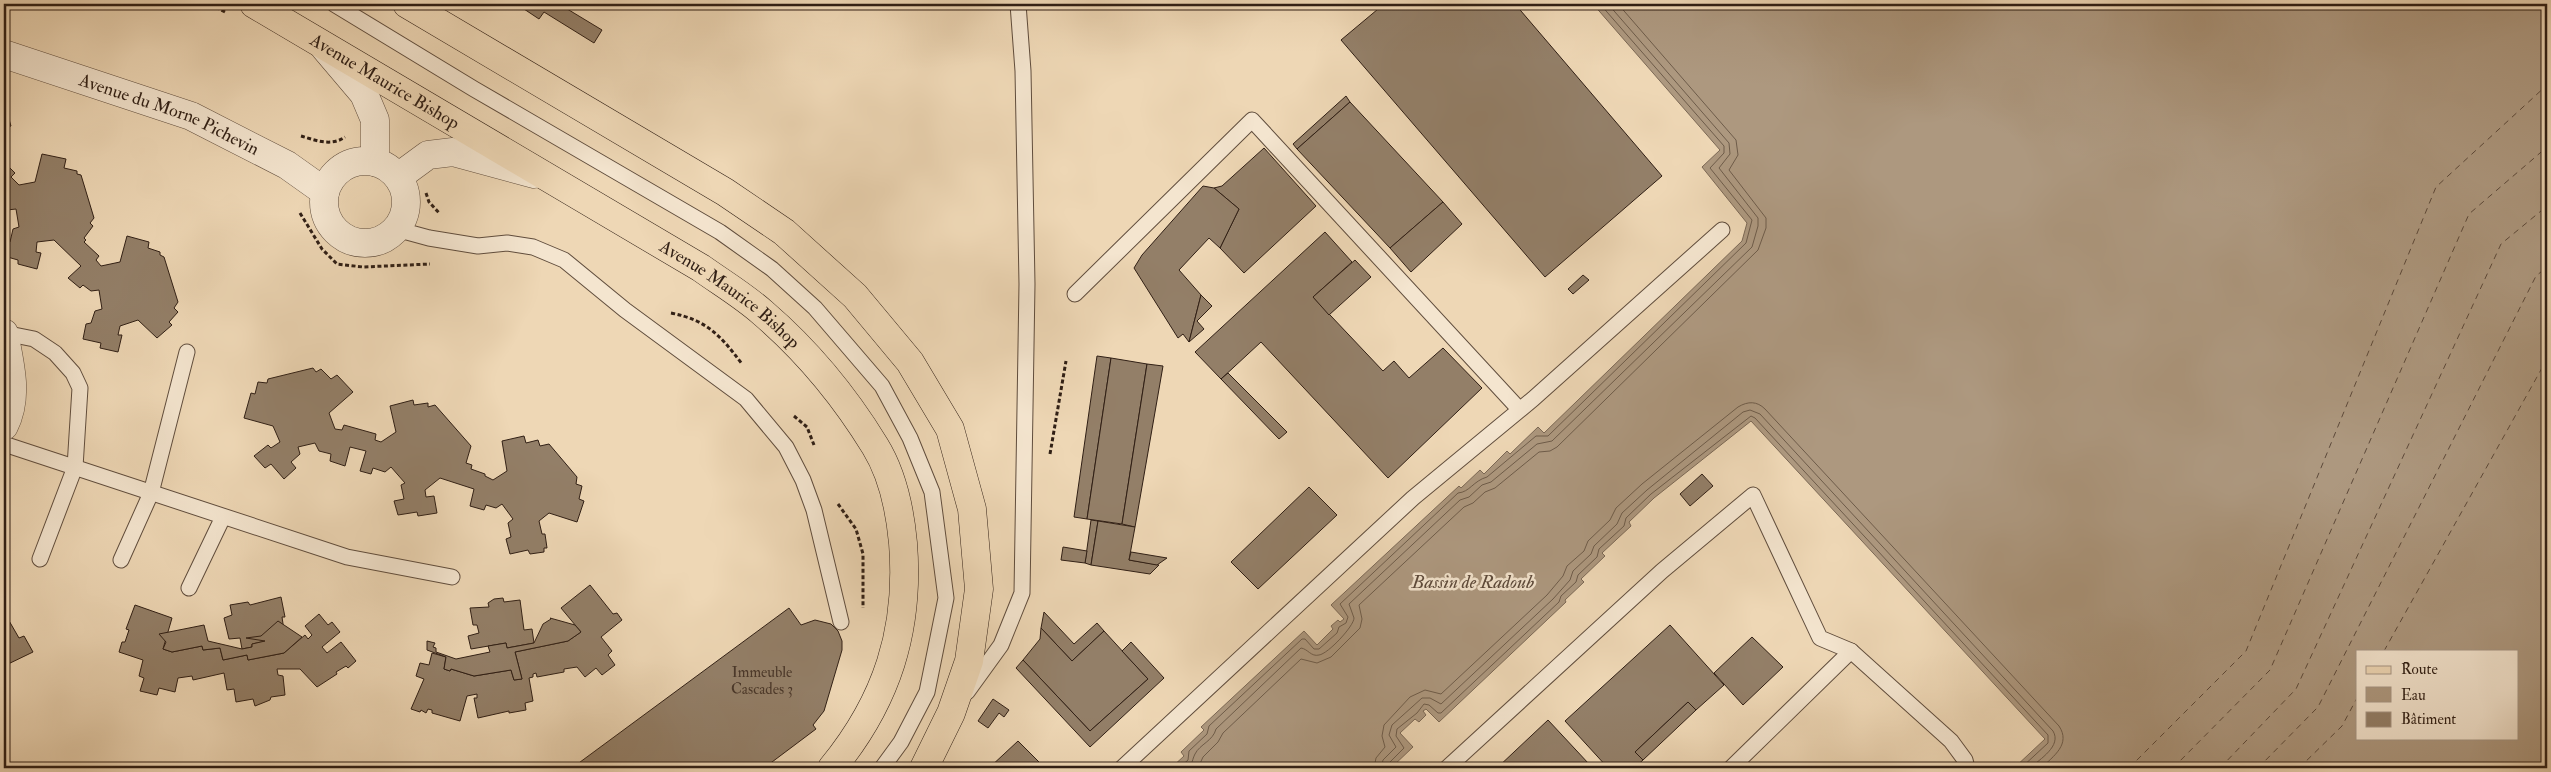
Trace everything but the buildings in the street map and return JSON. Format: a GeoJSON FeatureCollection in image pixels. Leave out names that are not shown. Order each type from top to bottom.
{"type":"FeatureCollection","features":[{"type":"Feature","properties":{"kind":"main road","name":"Avenue Maurice Bishop"},"geometry":{"type":"LineString","coordinates":[[254,4],[701,268],[762,312],[804,352],[836,392],[876,447],[892,481],[901,518],[905,575],[904,611],[900,631],[880,694],[850,746],[832,768]]}},
{"type":"Feature","properties":{"kind":"main road"},"geometry":{"type":"LineString","coordinates":[[407,4],[725,192],[784,232],[856,296],[910,362],[950,429],[972,508],[979,589],[969,661],[951,713],[924,768]]}},
{"type":"Feature","properties":{"kind":"street"},"geometry":{"type":"LineString","coordinates":[[319,42],[364,94],[375,120],[375,162]]}},
{"type":"Feature","properties":{"kind":"street","name":"Avenue du Morne Pichevin"},"geometry":{"type":"LineString","coordinates":[[4,54],[191,116],[287,166],[325,192]]}},
{"type":"Feature","properties":{"kind":"street"},"geometry":{"type":"LineString","coordinates":[[398,177],[428,155],[453,152],[550,178]]}},
{"type":"Feature","properties":{"kind":"street"},"geometry":{"type":"LineString","coordinates":[[362,161],[375,162],[387,168],[398,177],[404,190],[406,203],[403,217],[396,229],[385,238],[372,242],[357,242],[344,237],[334,229],[328,218],[325,192],[330,180],[344,167],[362,161]]}},
{"type":"Feature","properties":{"kind":"street"},"geometry":{"type":"LineString","coordinates":[[4,333],[13,385],[11,414],[4,426]]}},
{"type":"Feature","properties":{"kind":"lane"},"geometry":{"type":"LineString","coordinates":[[334,4],[482,94],[720,232],[772,269],[815,308],[882,386],[910,438],[932,492],[946,598],[927,692],[901,742],[882,768]]}},
{"type":"Feature","properties":{"kind":"lane"},"geometry":{"type":"LineString","coordinates":[[951,713],[1001,645],[1022,593],[1027,284],[1023,71],[1018,4]]}},
{"type":"Feature","properties":{"kind":"lane"},"geometry":{"type":"LineString","coordinates":[[1075,294],[1252,120],[1520,409]]}},
{"type":"Feature","properties":{"kind":"lane"},"geometry":{"type":"LineString","coordinates":[[396,229],[429,238],[478,246],[507,243],[533,247],[564,260],[625,310],[746,399],[786,447],[803,480],[814,510],[841,622]]}},
{"type":"Feature","properties":{"kind":"lane"},"geometry":{"type":"LineString","coordinates":[[1122,768],[1413,498],[1520,409],[1722,230]]}},
{"type":"Feature","properties":{"kind":"lane"},"geometry":{"type":"LineString","coordinates":[[4,333],[34,339],[56,353],[73,373],[80,388],[75,467],[40,559]]}},
{"type":"Feature","properties":{"kind":"lane"},"geometry":{"type":"LineString","coordinates":[[121,560],[152,493],[187,352]]}},
{"type":"Feature","properties":{"kind":"lane"},"geometry":{"type":"LineString","coordinates":[[4,444],[347,557],[452,578]]}},
{"type":"Feature","properties":{"kind":"lane"},"geometry":{"type":"LineString","coordinates":[[1447,768],[1662,571],[1753,495],[1820,638],[1851,651],[1951,741],[1965,760],[1968,768]]}},
{"type":"Feature","properties":{"kind":"lane"},"geometry":{"type":"LineString","coordinates":[[189,588],[223,517]]}},
{"type":"Feature","properties":{"kind":"lane"},"geometry":{"type":"LineString","coordinates":[[1731,768],[1851,651]]}},
{"type":"Feature","properties":{"kind":"path"},"geometry":{"type":"LineString","coordinates":[[210,4],[228,14]]}},
{"type":"Feature","properties":{"kind":"path"},"geometry":{"type":"LineString","coordinates":[[300,136],[324,143],[340,141],[351,132]]}},
{"type":"Feature","properties":{"kind":"path"},"geometry":{"type":"LineString","coordinates":[[425,189],[429,202],[445,217]]}},
{"type":"Feature","properties":{"kind":"water","name":"Bassin de Radoub"},"geometry":{"type":"Polygon","coordinates":[[[1593,4],[2547,4],[2547,768],[2014,768],[2045,739],[1751,421],[1654,498],[1629,522],[1631,526],[1602,553],[1605,556],[1581,579],[1584,582],[1565,600],[1566,602],[1439,722],[1426,709],[1423,711],[1426,715],[1419,722],[1415,719],[1400,733],[1413,747],[1391,768],[1171,768],[1184,756],[1181,752],[1204,730],[1201,727],[1304,631],[1317,645],[1333,629],[1331,626],[1338,620],[1340,622],[1344,619],[1331,605],[1459,486],[1461,488],[1480,470],[1484,474],[1507,451],[1510,454],[1538,427],[1544,433],[1742,241],[1747,223],[1702,167],[1720,150],[1593,4]]]}},
{"type":"Feature","properties":{"kind":"ferry route"},"geometry":{"type":"LineString","coordinates":[[2129,768],[2246,651],[2436,187],[2547,85]]}},
{"type":"Feature","properties":{"kind":"ferry route"},"geometry":{"type":"LineString","coordinates":[[2173,768],[2270,670],[2469,214],[2547,147]]}},
{"type":"Feature","properties":{"kind":"ferry route"},"geometry":{"type":"LineString","coordinates":[[2220,768],[2296,689],[2501,244],[2547,206]]}},
{"type":"Feature","properties":{"kind":"ferry route"},"geometry":{"type":"LineString","coordinates":[[2258,768],[2318,707],[2536,276],[2547,267]]}},
{"type":"Feature","properties":{"kind":"ferry route"},"geometry":{"type":"LineString","coordinates":[[2385,650],[2547,359]]}},
{"type":"Feature","properties":{"kind":"ferry route"},"geometry":{"type":"LineString","coordinates":[[2299,768],[2342,726],[2356,700]]}}]}
